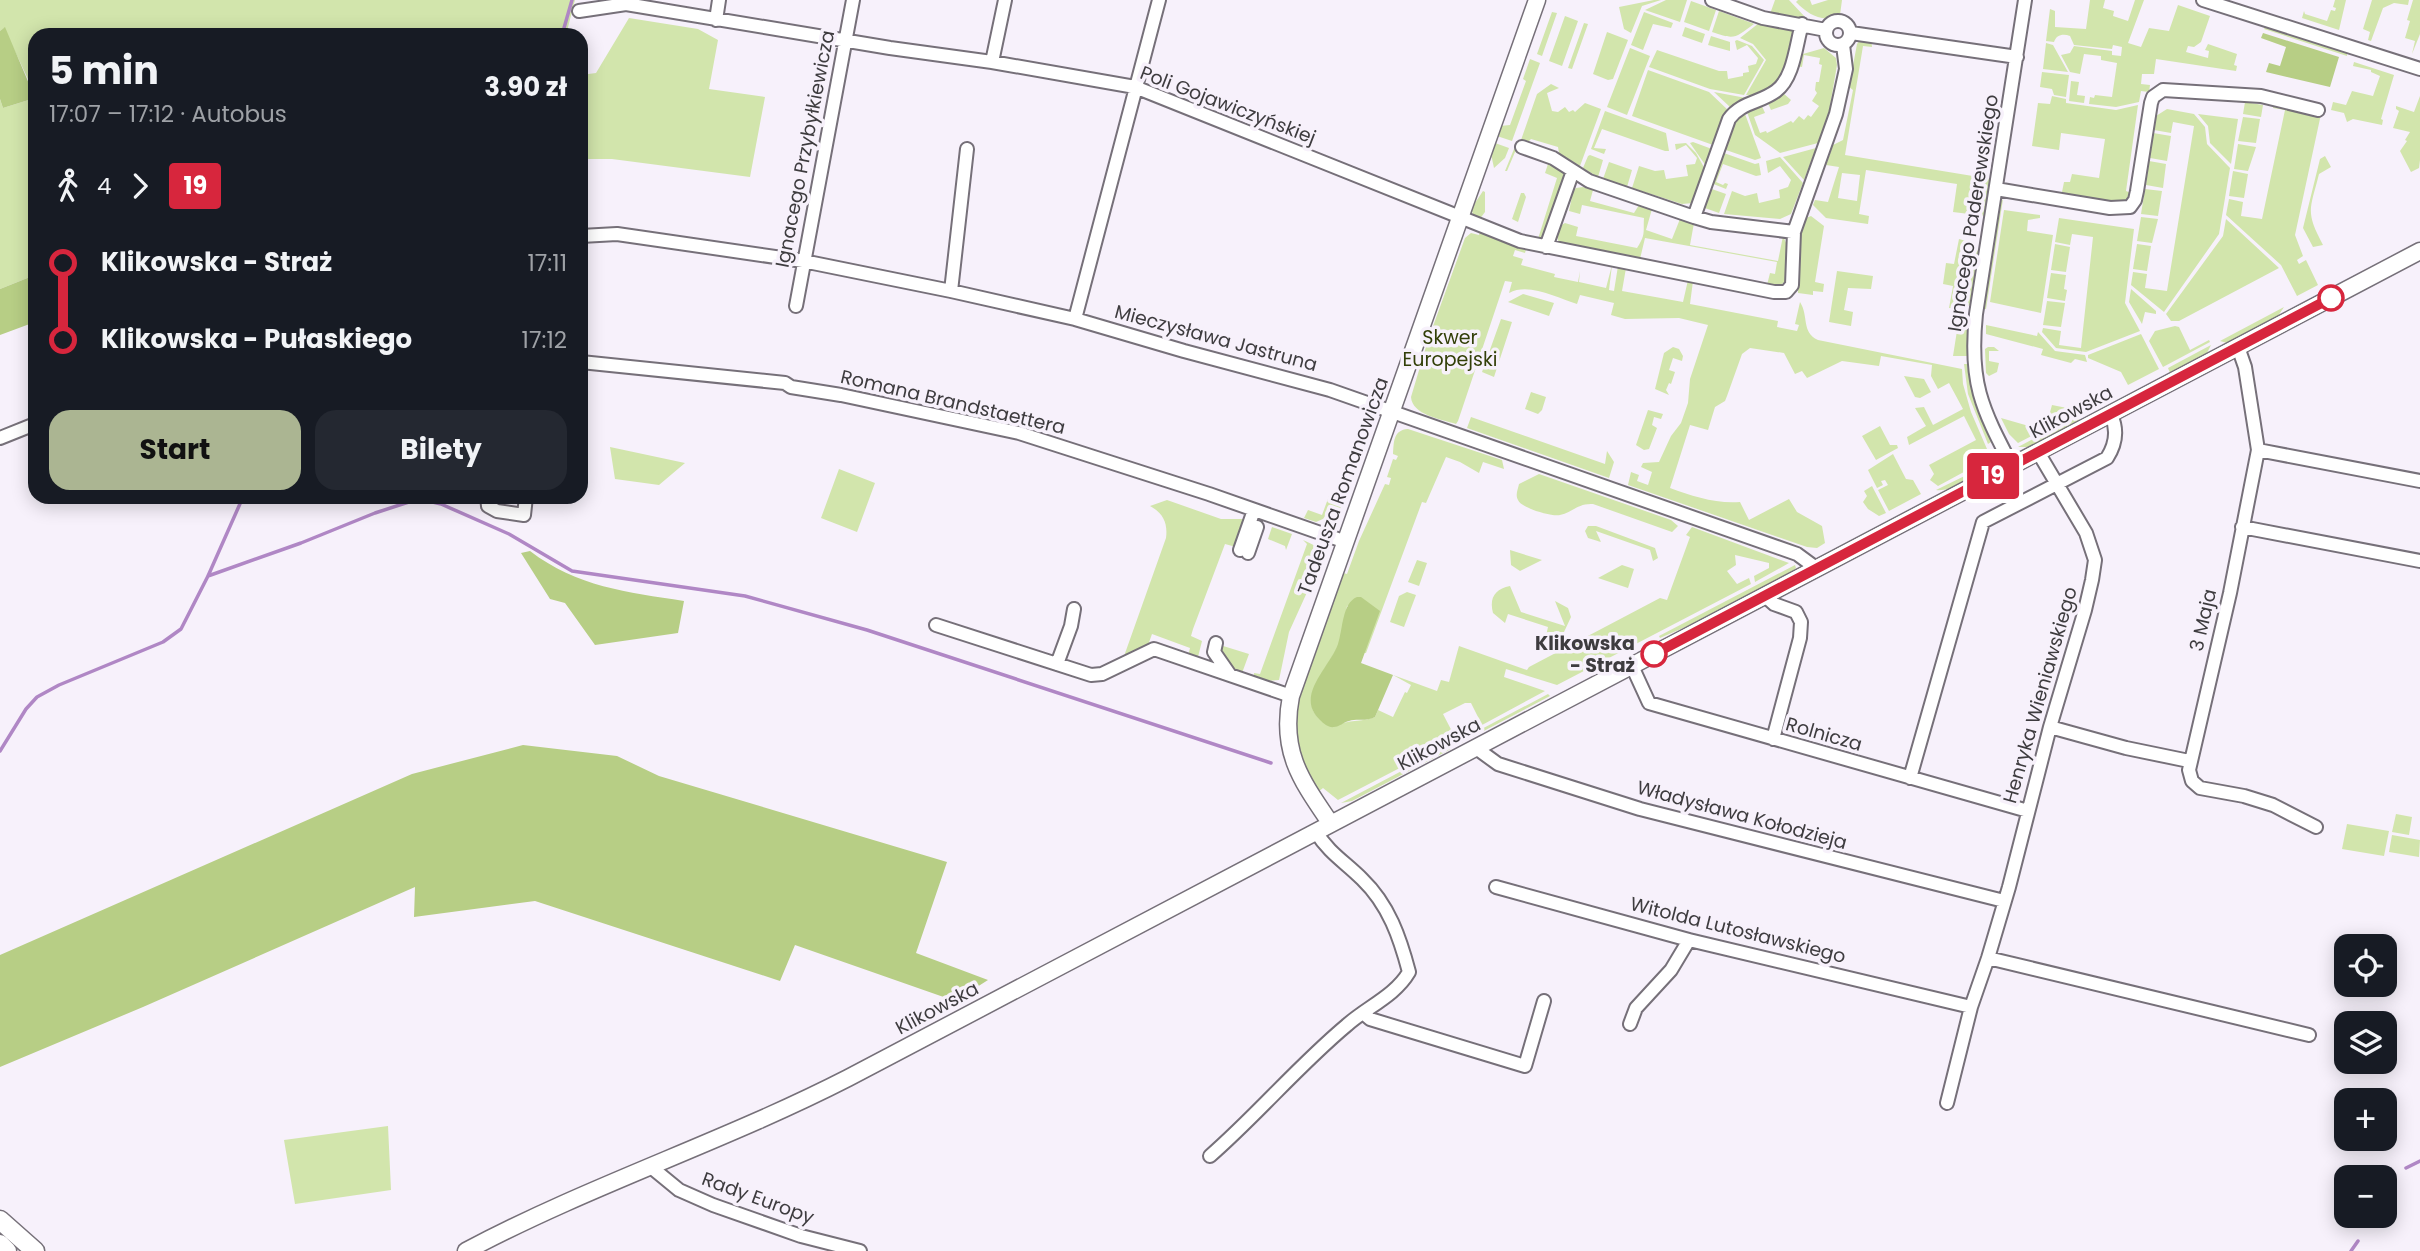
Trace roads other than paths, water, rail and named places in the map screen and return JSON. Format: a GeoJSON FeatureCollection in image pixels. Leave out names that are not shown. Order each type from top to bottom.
{"type":"FeatureCollection","features":[{"type":"Feature","properties":{"kind":"main road"},"geometry":{"type":"LineString","coordinates":[[0,1220],[35,1251]]}},
{"type":"Feature","properties":{"kind":"main road"},"geometry":{"type":"LineString","coordinates":[[0,1244],[7,1251]]}},
{"type":"Feature","properties":{"kind":"street"},"geometry":{"type":"LineString","coordinates":[[716,20],[719,0]]}},
{"type":"Feature","properties":{"kind":"street","name":"Ignacego Przybyłkiewicza"},"geometry":{"type":"LineString","coordinates":[[796,306],[853,0]]}},
{"type":"Feature","properties":{"kind":"street"},"geometry":{"type":"LineString","coordinates":[[992,62],[1005,0]]}},
{"type":"Feature","properties":{"kind":"street"},"geometry":{"type":"LineString","coordinates":[[1075,319],[1159,0]]}},
{"type":"Feature","properties":{"kind":"street","name":"Tadeusza Romanowicza"},"geometry":{"type":"LineString","coordinates":[[1331,824],[1294,764],[1287,723],[1291,696],[1537,0]]}},
{"type":"Feature","properties":{"kind":"street"},"geometry":{"type":"LineString","coordinates":[[1712,0],[1763,18],[1826,30]]}},
{"type":"Feature","properties":{"kind":"street","name":"Ignacego Paderewskiego"},"geometry":{"type":"LineString","coordinates":[[2012,466],[1980,396],[1973,360],[1976,314],[2025,0]]}},
{"type":"Feature","properties":{"kind":"street"},"geometry":{"type":"LineString","coordinates":[[2203,0],[2420,69]]}},
{"type":"Feature","properties":{"kind":"street","name":"Poli Gojawiczyńskiej"},"geometry":{"type":"LineString","coordinates":[[579,11],[626,5],[1135,87],[1520,241],[1781,293],[1789,290],[1792,285],[1794,232]]}},
{"type":"Feature","properties":{"kind":"street"},"geometry":{"type":"LineString","coordinates":[[1842,21],[1848,26],[1850,33],[1849,40],[1843,45],[1831,44],[1826,38],[1830,23],[1842,21]]}},
{"type":"Feature","properties":{"kind":"street"},"geometry":{"type":"LineString","coordinates":[[1694,218],[1729,119],[1738,108],[1768,96],[1781,86],[1790,69],[1802,24]]}},
{"type":"Feature","properties":{"kind":"street"},"geometry":{"type":"LineString","coordinates":[[1850,33],[2017,57]]}},
{"type":"Feature","properties":{"kind":"street"},"geometry":{"type":"LineString","coordinates":[[1522,147],[1553,158],[1589,181],[1694,218],[1794,232],[1836,114],[1846,69],[1843,45]]}},
{"type":"Feature","properties":{"kind":"street"},"geometry":{"type":"LineString","coordinates":[[1996,189],[2110,208],[2130,207],[2137,191],[2151,103],[2153,97],[2163,90],[2253,95],[2318,110]]}},
{"type":"Feature","properties":{"kind":"street"},"geometry":{"type":"LineString","coordinates":[[951,291],[967,149]]}},
{"type":"Feature","properties":{"kind":"street"},"geometry":{"type":"LineString","coordinates":[[1546,247],[1573,171]]}},
{"type":"Feature","properties":{"kind":"street","name":"Mieczysława Jastruna"},"geometry":{"type":"LineString","coordinates":[[588,236],[617,234],[803,261],[1075,319],[1330,390],[1797,554],[1816,568]]}},
{"type":"Feature","properties":{"kind":"street","name":"Klikowska"},"geometry":{"type":"LineString","coordinates":[[466,1251],[536,1215],[814,1096],[2420,251]]}},
{"type":"Feature","properties":{"kind":"street","name":"3 Maja"},"geometry":{"type":"LineString","coordinates":[[2189,761],[2230,593],[2258,450],[2245,367],[2238,347]]}},
{"type":"Feature","properties":{"kind":"street","name":"Romana Brandstaettera"},"geometry":{"type":"LineString","coordinates":[[588,363],[785,383],[791,387],[1019,433],[1346,542]]}},
{"type":"Feature","properties":{"kind":"street"},"geometry":{"type":"LineString","coordinates":[[1910,778],[1983,523],[2107,458],[2115,439],[2111,415]]}},
{"type":"Feature","properties":{"kind":"street"},"geometry":{"type":"LineString","coordinates":[[0,438],[28,427]]}},
{"type":"Feature","properties":{"kind":"street"},"geometry":{"type":"LineString","coordinates":[[2258,450],[2420,481]]}},
{"type":"Feature","properties":{"kind":"street","name":"Henryka Wieniawskiego"},"geometry":{"type":"LineString","coordinates":[[1947,1103],[1971,1007],[1989,958],[2050,727],[2085,610],[2095,561],[2085,533],[2038,452]]}},
{"type":"Feature","properties":{"kind":"street"},"geometry":{"type":"LineString","coordinates":[[488,504],[497,511],[524,515],[525,504]]}},
{"type":"Feature","properties":{"kind":"street"},"geometry":{"type":"LineString","coordinates":[[1244,551],[1258,511]]}},
{"type":"Feature","properties":{"kind":"street"},"geometry":{"type":"LineString","coordinates":[[2242,527],[2420,561]]}},
{"type":"Feature","properties":{"kind":"street"},"geometry":{"type":"LineString","coordinates":[[1765,596],[1774,604],[1796,612],[1801,622],[1800,638],[1773,739]]}},
{"type":"Feature","properties":{"kind":"street"},"geometry":{"type":"LineString","coordinates":[[1057,664],[1071,626],[1074,609]]}},
{"type":"Feature","properties":{"kind":"street"},"geometry":{"type":"LineString","coordinates":[[936,625],[1091,675],[1102,674],[1154,649],[1291,696]]}},
{"type":"Feature","properties":{"kind":"street"},"geometry":{"type":"LineString","coordinates":[[1205,666],[1203,659],[1212,642],[1214,652],[1230,675]]}},
{"type":"Feature","properties":{"kind":"street","name":"Rolnicza"},"geometry":{"type":"LineString","coordinates":[[1632,666],[1649,703],[2028,811]]}},
{"type":"Feature","properties":{"kind":"street"},"geometry":{"type":"LineString","coordinates":[[2050,727],[2126,748],[2189,761],[2192,782],[2200,788],[2245,796],[2273,805],[2316,827]]}},
{"type":"Feature","properties":{"kind":"street","name":"Władysława Kołodzieja"},"geometry":{"type":"LineString","coordinates":[[1476,748],[1498,764],[1640,808],[2004,901]]}},
{"type":"Feature","properties":{"kind":"street"},"geometry":{"type":"LineString","coordinates":[[1210,1156],[1348,1024],[1394,990],[1409,972],[1391,918],[1373,890],[1327,849],[1316,832]]}},
{"type":"Feature","properties":{"kind":"street","name":"Witolda Lutosławskiego"},"geometry":{"type":"LineString","coordinates":[[1496,887],[1689,940],[1971,1007]]}},
{"type":"Feature","properties":{"kind":"street"},"geometry":{"type":"LineString","coordinates":[[1630,1024],[1636,1008],[1671,970],[1689,940]]}},
{"type":"Feature","properties":{"kind":"street"},"geometry":{"type":"LineString","coordinates":[[1989,958],[2309,1035]]}},
{"type":"Feature","properties":{"kind":"street"},"geometry":{"type":"LineString","coordinates":[[1363,1013],[1370,1019],[1525,1066],[1544,1001]]}},
{"type":"Feature","properties":{"kind":"street","name":"Rady Europy"},"geometry":{"type":"LineString","coordinates":[[651,1167],[679,1190],[713,1205],[801,1236],[860,1251]]}},
{"type":"Feature","properties":{"kind":"waterway"},"geometry":{"type":"LineString","coordinates":[[564,28],[572,0]]}},
{"type":"Feature","properties":{"kind":"waterway"},"geometry":{"type":"LineString","coordinates":[[0,751],[26,709],[37,697],[59,685],[163,642],[181,629],[240,504]]}},
{"type":"Feature","properties":{"kind":"waterway"},"geometry":{"type":"LineString","coordinates":[[208,576],[403,504]]}},
{"type":"Feature","properties":{"kind":"waterway"},"geometry":{"type":"LineString","coordinates":[[441,504],[509,534],[572,571],[745,596],[867,630],[1271,763]]}},
{"type":"Feature","properties":{"kind":"waterway"},"geometry":{"type":"LineString","coordinates":[[2406,1168],[2420,1161]]}},
{"type":"Feature","properties":{"kind":"waterway"},"geometry":{"type":"LineString","coordinates":[[2351,1251],[2358,1241]]}},
{"type":"Feature","properties":{"kind":"place","name":"Klikowska - Straż"},"geometry":{"type":"Point","coordinates":[1654,654]}},
{"type":"Feature","properties":{"kind":"park label","name":"Skwer Europejski"},"geometry":{"type":"Point","coordinates":[1450,348]}}]}
